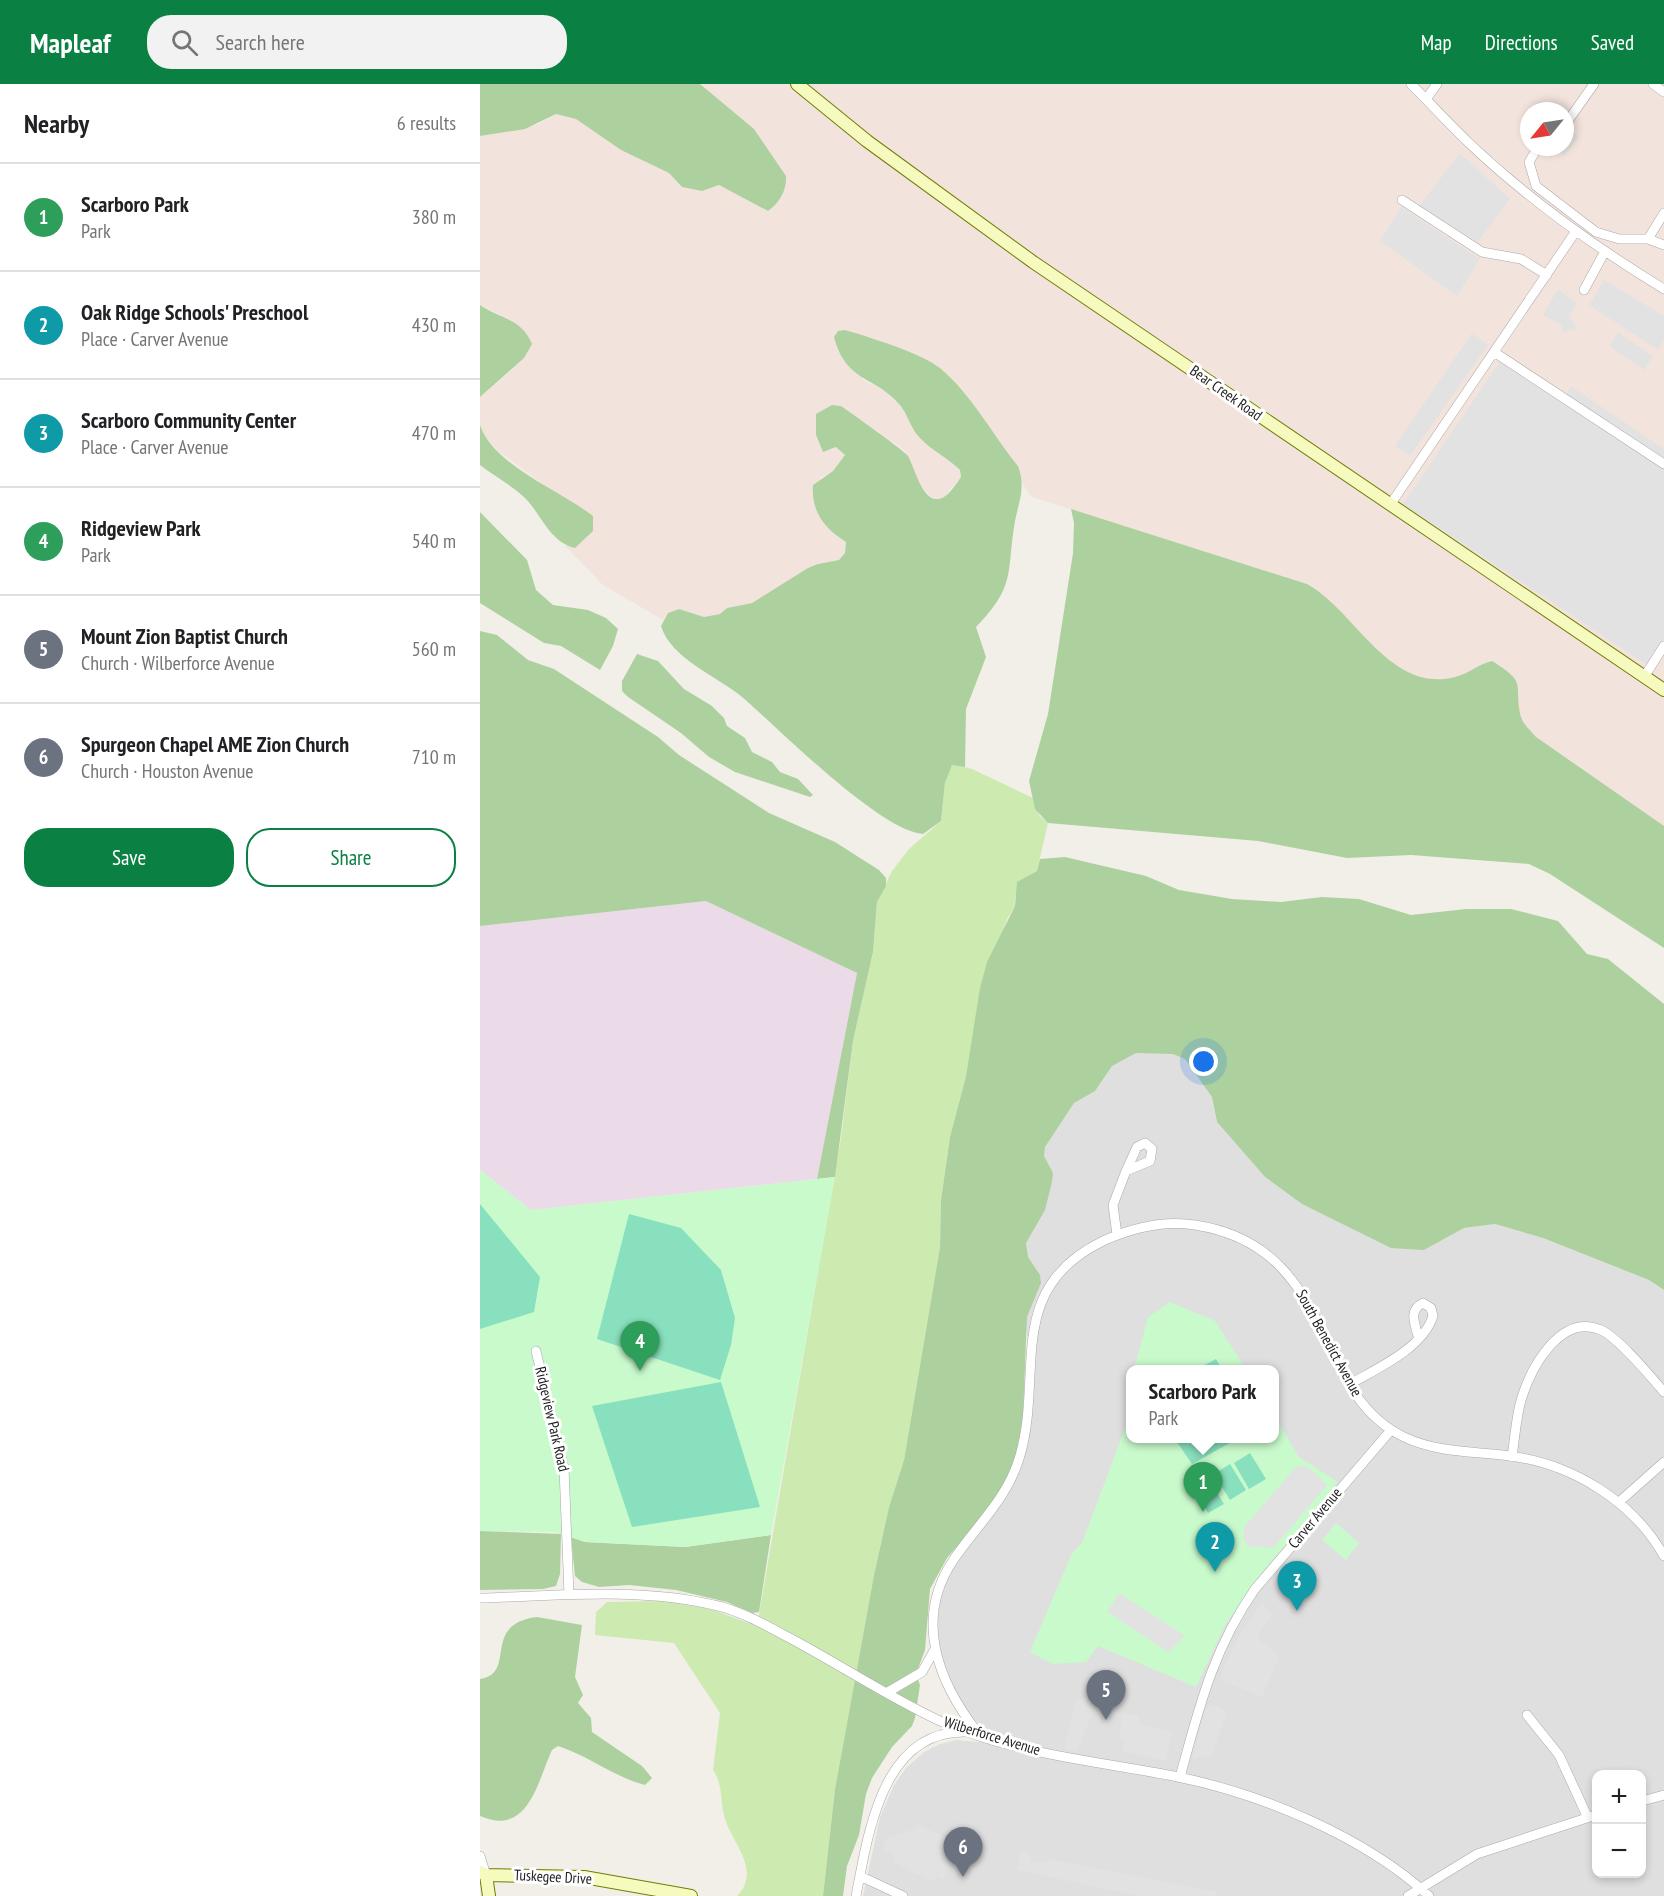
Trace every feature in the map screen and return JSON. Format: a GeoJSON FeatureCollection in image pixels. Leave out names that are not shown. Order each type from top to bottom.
{"type":"FeatureCollection","features":[{"type":"Feature","properties":{"kind":"street","name":"Bear Creek Road"},"geometry":{"type":"LineString","coordinates":[[797,84],[867,141],[1033,262],[1664,690]]}},
{"type":"Feature","properties":{"kind":"street"},"geometry":{"type":"LineString","coordinates":[[1411,84],[1501,172],[1604,253],[1664,289]]}},
{"type":"Feature","properties":{"kind":"street"},"geometry":{"type":"LineString","coordinates":[[1426,99],[1437,84]]}},
{"type":"Feature","properties":{"kind":"street"},"geometry":{"type":"LineString","coordinates":[[1574,112],[1594,84]]}},
{"type":"Feature","properties":{"kind":"street"},"geometry":{"type":"LineString","coordinates":[[1653,84],[1664,92]]}},
{"type":"Feature","properties":{"kind":"street"},"geometry":{"type":"LineString","coordinates":[[1533,156],[1529,162],[1536,186],[1596,231],[1619,239],[1648,239],[1664,245]]}},
{"type":"Feature","properties":{"kind":"street"},"geometry":{"type":"LineString","coordinates":[[1402,200],[1482,252],[1521,259],[1547,275]]}},
{"type":"Feature","properties":{"kind":"street"},"geometry":{"type":"LineString","coordinates":[[1648,239],[1664,213]]}},
{"type":"Feature","properties":{"kind":"street"},"geometry":{"type":"LineString","coordinates":[[1390,505],[1576,231]]}},
{"type":"Feature","properties":{"kind":"street"},"geometry":{"type":"LineString","coordinates":[[1584,290],[1604,253]]}},
{"type":"Feature","properties":{"kind":"street"},"geometry":{"type":"LineString","coordinates":[[1494,352],[1664,464]]}},
{"type":"Feature","properties":{"kind":"street"},"geometry":{"type":"LineString","coordinates":[[1644,677],[1664,646]]}},
{"type":"Feature","properties":{"kind":"street"},"geometry":{"type":"LineString","coordinates":[[1117,1235],[1113,1205],[1126,1171]]}},
{"type":"Feature","properties":{"kind":"street","name":"South Benedict Avenue"},"geometry":{"type":"LineString","coordinates":[[978,1734],[946,1686],[935,1649],[934,1612],[943,1580],[953,1560],[1006,1491],[1020,1455],[1027,1415],[1032,1338],[1043,1298],[1068,1265],[1090,1248],[1117,1235],[1145,1226],[1196,1225],[1229,1234],[1259,1249],[1280,1266],[1302,1292],[1350,1384],[1369,1410],[1391,1430],[1426,1446],[1449,1452],[1512,1456],[1541,1462],[1563,1470],[1589,1482],[1618,1503],[1642,1526],[1664,1556]]}},
{"type":"Feature","properties":{"kind":"street"},"geometry":{"type":"LineString","coordinates":[[1512,1456],[1521,1399],[1530,1376],[1547,1349],[1569,1331],[1583,1327],[1608,1334],[1664,1392]]}},
{"type":"Feature","properties":{"kind":"street"},"geometry":{"type":"LineString","coordinates":[[1350,1384],[1399,1356],[1418,1336]]}},
{"type":"Feature","properties":{"kind":"street","name":"Ridgeview Park Road"},"geometry":{"type":"LineString","coordinates":[[536,1351],[564,1468],[569,1595]]}},
{"type":"Feature","properties":{"kind":"street","name":"Carver Avenue"},"geometry":{"type":"LineString","coordinates":[[1180,1777],[1215,1657],[1238,1613],[1255,1589],[1391,1430]]}},
{"type":"Feature","properties":{"kind":"street"},"geometry":{"type":"LineString","coordinates":[[1618,1503],[1664,1462]]}},
{"type":"Feature","properties":{"kind":"street","name":"Wilberforce Avenue"},"geometry":{"type":"LineString","coordinates":[[480,1598],[569,1595],[671,1596],[716,1605],[759,1622],[941,1721],[978,1734],[1068,1758],[1180,1777],[1241,1794],[1306,1819],[1349,1841],[1429,1896]]}},
{"type":"Feature","properties":{"kind":"street"},"geometry":{"type":"LineString","coordinates":[[888,1692],[922,1672],[935,1649]]}},
{"type":"Feature","properties":{"kind":"street"},"geometry":{"type":"LineString","coordinates":[[1408,1896],[1419,1887],[1477,1854],[1592,1816],[1559,1755],[1527,1715]]}},
{"type":"Feature","properties":{"kind":"street"},"geometry":{"type":"LineString","coordinates":[[856,1896],[874,1813],[886,1783],[896,1768],[919,1746],[941,1734],[963,1731],[978,1734]]}},
{"type":"Feature","properties":{"kind":"street"},"geometry":{"type":"LineString","coordinates":[[1646,1800],[1664,1795]]}},
{"type":"Feature","properties":{"kind":"street"},"geometry":{"type":"LineString","coordinates":[[480,1856],[482,1875],[489,1896]]}},
{"type":"Feature","properties":{"kind":"street","name":"Tuskegee Drive"},"geometry":{"type":"LineString","coordinates":[[482,1875],[584,1877],[691,1896]]}},
{"type":"Feature","properties":{"kind":"street"},"geometry":{"type":"LineString","coordinates":[[860,1876],[903,1896]]}},
{"type":"Feature","properties":{"kind":"shaded area"},"geometry":{"type":"Polygon","coordinates":[[[700,84],[1664,84],[1664,942],[1307,584],[1032,497],[938,366],[870,337],[862,379],[888,393],[901,406],[920,438],[960,470],[961,477],[944,497],[938,499],[931,497],[920,484],[904,450],[841,406],[832,405],[831,450],[836,447],[845,455],[833,471],[820,478],[835,535],[846,542],[845,553],[839,560],[818,564],[752,603],[727,608],[720,614],[704,617],[679,609],[668,613],[663,620],[603,585],[564,545],[575,548],[583,509],[558,495],[498,451],[483,434],[480,425],[480,397],[512,370],[511,320],[480,305],[480,136],[539,124],[556,114],[576,119],[621,150],[669,173],[682,187],[702,191],[719,185],[768,211],[705,87],[700,84]]]}},
{"type":"Feature","properties":{"kind":"shaded area"},"geometry":{"type":"Polygon","coordinates":[[[1574,133],[1579,137],[1574,143],[1574,133]]]}},
{"type":"Feature","properties":{"kind":"shaded area"},"geometry":{"type":"Polygon","coordinates":[[[1460,153],[1510,199],[1478,242],[1419,206],[1460,153]]]}},
{"type":"Feature","properties":{"kind":"shaded area"},"geometry":{"type":"Polygon","coordinates":[[[1401,207],[1480,259],[1457,296],[1380,241],[1401,207]]]}},
{"type":"Feature","properties":{"kind":"shaded area"},"geometry":{"type":"Polygon","coordinates":[[[1604,280],[1664,316],[1664,340],[1658,350],[1589,305],[1604,280]]]}},
{"type":"Feature","properties":{"kind":"shaded area"},"geometry":{"type":"Polygon","coordinates":[[[1558,289],[1577,303],[1569,315],[1577,329],[1563,332],[1561,325],[1543,315],[1558,289]]]}},
{"type":"Feature","properties":{"kind":"shaded area"},"geometry":{"type":"Polygon","coordinates":[[[1618,332],[1653,356],[1644,370],[1609,346],[1618,332]]]}},
{"type":"Feature","properties":{"kind":"shaded area"},"geometry":{"type":"Polygon","coordinates":[[[1472,333],[1488,345],[1410,456],[1395,446],[1472,333]]]}},
{"type":"Feature","properties":{"kind":"shaded area"},"geometry":{"type":"Polygon","coordinates":[[[1501,360],[1664,469],[1664,637],[1647,665],[1403,504],[1501,360]]]}},
{"type":"Feature","properties":{"kind":"shaded area"},"geometry":{"type":"Polygon","coordinates":[[[1571,386],[1664,449],[1664,461],[1566,395],[1571,386]]]}},
{"type":"Feature","properties":{"kind":"shaded area"},"geometry":{"type":"Polygon","coordinates":[[[706,901],[857,973],[817,1179],[531,1210],[480,1170],[480,926],[706,901]]]}},
{"type":"Feature","properties":{"kind":"shaded area"},"geometry":{"type":"Polygon","coordinates":[[[1133,1034],[1185,1059],[1212,1097],[1217,1122],[1265,1177],[1302,1204],[1424,1250],[1464,1228],[1495,1224],[1543,1238],[1649,1280],[1664,1290],[1664,1896],[863,1896],[880,1817],[894,1785],[906,1768],[924,1752],[940,1744],[956,1740],[979,1742],[992,1733],[971,1717],[952,1687],[940,1652],[933,1600],[988,1511],[1023,1417],[1028,1341],[1020,1289],[1036,1146],[1133,1034]]]}},
{"type":"Feature","properties":{"kind":"shaded area"},"geometry":{"type":"Polygon","coordinates":[[[1301,1465],[1309,1468],[1327,1485],[1273,1548],[1248,1546],[1243,1539],[1245,1526],[1294,1469],[1301,1465]]]}},
{"type":"Feature","properties":{"kind":"shaded area"},"geometry":{"type":"Polygon","coordinates":[[[1119,1593],[1184,1635],[1180,1641],[1168,1652],[1107,1612],[1119,1593]]]}},
{"type":"Feature","properties":{"kind":"shaded area"},"geometry":{"type":"Polygon","coordinates":[[[1261,1603],[1273,1613],[1258,1635],[1259,1639],[1279,1657],[1262,1697],[1219,1679],[1237,1640],[1261,1603]]]}},
{"type":"Feature","properties":{"kind":"shaded area"},"geometry":{"type":"Polygon","coordinates":[[[1090,1694],[1098,1698],[1077,1752],[1064,1749],[1075,1703],[1090,1694]]]}},
{"type":"Feature","properties":{"kind":"shaded area"},"geometry":{"type":"Polygon","coordinates":[[[1213,1704],[1227,1712],[1212,1755],[1192,1759],[1206,1709],[1213,1704]]]}},
{"type":"Feature","properties":{"kind":"shaded area"},"geometry":{"type":"Polygon","coordinates":[[[1123,1713],[1139,1716],[1138,1724],[1172,1732],[1166,1761],[1122,1751],[1124,1741],[1118,1739],[1123,1713]]]}},
{"type":"Feature","properties":{"kind":"shaded area"},"geometry":{"type":"Polygon","coordinates":[[[917,1824],[952,1840],[948,1849],[956,1853],[943,1880],[936,1876],[933,1882],[892,1861],[895,1855],[882,1849],[886,1839],[914,1829],[917,1824]]]}},
{"type":"Feature","properties":{"kind":"shaded area"},"geometry":{"type":"Polygon","coordinates":[[[1021,1852],[1030,1854],[1031,1861],[1043,1863],[1049,1859],[1217,1892],[1216,1896],[1140,1896],[1017,1870],[1021,1852]]]}},
{"type":"Feature","properties":{"kind":"green space"},"geometry":{"type":"Polygon","coordinates":[[[480,84],[700,84],[754,129],[786,176],[784,192],[768,211],[719,185],[702,191],[682,187],[669,173],[621,150],[576,119],[556,114],[525,129],[480,136],[480,84]]]}},
{"type":"Feature","properties":{"kind":"green space"},"geometry":{"type":"Polygon","coordinates":[[[480,305],[517,324],[532,344],[524,358],[480,397],[480,305]]]}},
{"type":"Feature","properties":{"kind":"green space"},"geometry":{"type":"Polygon","coordinates":[[[845,330],[908,351],[940,368],[962,390],[981,415],[1018,466],[1020,474],[1021,494],[1008,578],[998,600],[976,627],[986,657],[966,709],[965,767],[952,765],[945,783],[941,821],[923,834],[904,829],[856,798],[742,697],[684,657],[666,638],[661,626],[668,613],[679,609],[704,617],[720,614],[727,608],[752,603],[808,568],[839,560],[845,553],[846,542],[821,519],[813,495],[813,485],[833,471],[845,455],[836,447],[823,452],[816,435],[816,414],[832,405],[841,406],[905,453],[923,489],[932,498],[945,497],[961,477],[960,470],[917,434],[903,409],[891,396],[862,377],[846,363],[834,337],[838,331],[845,330]]]}},
{"type":"Feature","properties":{"kind":"green space"},"geometry":{"type":"Polygon","coordinates":[[[480,425],[487,439],[513,465],[593,516],[593,531],[575,548],[559,540],[547,528],[521,494],[480,465],[480,425]]]}},
{"type":"Feature","properties":{"kind":"green space"},"geometry":{"type":"Polygon","coordinates":[[[1071,509],[1307,584],[1325,596],[1392,662],[1411,673],[1432,679],[1455,677],[1492,661],[1504,669],[1515,680],[1521,717],[1536,737],[1664,826],[1664,948],[1550,874],[1529,864],[1411,855],[1347,858],[1258,841],[1048,823],[1035,809],[1029,781],[1048,714],[1073,553],[1074,523],[1071,509]]]}},
{"type":"Feature","properties":{"kind":"green space"},"geometry":{"type":"Polygon","coordinates":[[[480,512],[527,560],[536,590],[553,605],[588,610],[606,618],[618,629],[613,646],[600,670],[561,646],[544,643],[480,603],[480,512]]]}},
{"type":"Feature","properties":{"kind":"green space"},"geometry":{"type":"Polygon","coordinates":[[[480,631],[497,635],[528,660],[554,669],[658,737],[679,755],[769,813],[835,842],[879,870],[886,878],[886,886],[877,902],[873,952],[853,1041],[835,1177],[817,1179],[857,973],[706,901],[480,926],[480,631]]]}},
{"type":"Feature","properties":{"kind":"green space"},"geometry":{"type":"Polygon","coordinates":[[[637,654],[658,661],[684,689],[712,706],[724,718],[727,726],[745,738],[752,752],[772,762],[780,772],[798,779],[813,795],[810,797],[735,772],[709,757],[681,733],[628,697],[622,691],[622,681],[637,654]]]}},
{"type":"Feature","properties":{"kind":"green space"},"geometry":{"type":"Polygon","coordinates":[[[952,764],[972,769],[1033,798],[1039,815],[1048,823],[1037,871],[1024,881],[1018,890],[1015,906],[1007,919],[977,1011],[966,1076],[950,1137],[941,1200],[940,1247],[904,1460],[889,1507],[874,1575],[835,1789],[823,1896],[737,1896],[747,1876],[746,1866],[727,1825],[720,1787],[713,1770],[720,1713],[674,1643],[595,1635],[596,1612],[607,1602],[665,1601],[710,1609],[757,1626],[841,1138],[853,1041],[873,952],[877,902],[892,871],[909,849],[941,821],[945,783],[952,764]]]}},
{"type":"Feature","properties":{"kind":"green space"},"geometry":{"type":"Polygon","coordinates":[[[1065,857],[1146,876],[1179,890],[1232,899],[1281,902],[1322,897],[1359,899],[1411,915],[1466,909],[1511,909],[1558,921],[1587,954],[1608,959],[1664,1004],[1664,1290],[1649,1280],[1543,1238],[1495,1224],[1464,1228],[1424,1250],[1391,1248],[1302,1204],[1265,1177],[1217,1122],[1212,1097],[1185,1059],[1173,1054],[1136,1053],[1112,1066],[1095,1091],[1074,1103],[1045,1147],[1044,1156],[1053,1173],[1052,1182],[1045,1210],[1026,1243],[1028,1257],[1040,1275],[1041,1283],[1027,1317],[1023,1417],[1018,1448],[1009,1474],[988,1511],[947,1558],[930,1589],[925,1650],[916,1674],[920,1685],[915,1718],[912,1726],[892,1747],[872,1778],[866,1794],[859,1835],[847,1866],[843,1896],[823,1896],[835,1789],[874,1575],[889,1507],[904,1460],[940,1247],[941,1200],[950,1137],[966,1076],[980,988],[987,962],[1015,906],[1017,882],[1037,871],[1040,859],[1065,857]]]}},
{"type":"Feature","properties":{"kind":"green space"},"geometry":{"type":"Polygon","coordinates":[[[480,1170],[531,1210],[835,1177],[771,1535],[685,1547],[585,1542],[555,1532],[480,1531],[480,1170]]]}},
{"type":"Feature","properties":{"kind":"green space"},"geometry":{"type":"Polygon","coordinates":[[[480,1204],[540,1277],[534,1312],[480,1329],[480,1204]]]}},
{"type":"Feature","properties":{"kind":"green space"},"geometry":{"type":"Polygon","coordinates":[[[629,1214],[681,1228],[721,1270],[735,1318],[731,1345],[720,1380],[597,1339],[629,1214]]]}},
{"type":"Feature","properties":{"kind":"green space"},"geometry":{"type":"Polygon","coordinates":[[[1170,1302],[1215,1321],[1243,1365],[1135,1365],[1148,1317],[1170,1302]]]}},
{"type":"Feature","properties":{"kind":"green space"},"geometry":{"type":"Polygon","coordinates":[[[1216,1359],[1220,1365],[1205,1365],[1216,1359]]]}},
{"type":"Feature","properties":{"kind":"green space"},"geometry":{"type":"Polygon","coordinates":[[[721,1382],[760,1507],[632,1527],[592,1406],[721,1382]]]}},
{"type":"Feature","properties":{"kind":"green space"},"geometry":{"type":"Polygon","coordinates":[[[1279,1424],[1299,1457],[1338,1482],[1261,1574],[1225,1625],[1196,1687],[1098,1646],[1086,1662],[1052,1664],[1030,1652],[1072,1553],[1082,1543],[1126,1425],[1126,1443],[1279,1443],[1279,1424]]]}},
{"type":"Feature","properties":{"kind":"green space"},"geometry":{"type":"Polygon","coordinates":[[[1178,1443],[1230,1443],[1192,1464],[1178,1443]]]}},
{"type":"Feature","properties":{"kind":"green space"},"geometry":{"type":"Polygon","coordinates":[[[1250,1453],[1266,1479],[1249,1489],[1234,1463],[1250,1453]]]}},
{"type":"Feature","properties":{"kind":"green space"},"geometry":{"type":"Polygon","coordinates":[[[1230,1464],[1246,1490],[1230,1500],[1214,1474],[1230,1464]]]}},
{"type":"Feature","properties":{"kind":"green space"},"geometry":{"type":"Polygon","coordinates":[[[1208,1478],[1224,1504],[1208,1513],[1193,1487],[1208,1478]]]}},
{"type":"Feature","properties":{"kind":"green space"},"geometry":{"type":"Polygon","coordinates":[[[1336,1523],[1359,1543],[1346,1560],[1322,1540],[1336,1523]]]}},
{"type":"Feature","properties":{"kind":"green space"},"geometry":{"type":"Polygon","coordinates":[[[480,1531],[561,1534],[560,1574],[556,1586],[543,1589],[480,1590],[480,1531]]]}},
{"type":"Feature","properties":{"kind":"green space"},"geometry":{"type":"Polygon","coordinates":[[[771,1535],[759,1612],[752,1613],[727,1602],[676,1590],[629,1585],[599,1587],[582,1582],[575,1576],[571,1537],[585,1542],[685,1547],[771,1535]]]}},
{"type":"Feature","properties":{"kind":"green space"},"geometry":{"type":"Polygon","coordinates":[[[537,1617],[582,1625],[575,1677],[583,1695],[578,1703],[591,1718],[592,1732],[642,1766],[652,1778],[645,1785],[558,1746],[552,1750],[535,1791],[520,1813],[509,1819],[496,1821],[480,1816],[480,1679],[491,1675],[497,1668],[504,1638],[509,1629],[520,1621],[537,1617]]]}},
{"type":"Feature","properties":{"kind":"place","name":"Ridgeview Park"},"geometry":{"type":"Point","coordinates":[640,1371]}},
{"type":"Feature","properties":{"kind":"place","name":"Scarboro Park"},"geometry":{"type":"Point","coordinates":[1203,1512]}},
{"type":"Feature","properties":{"kind":"place","name":"Oak Ridge Schools' Preschool"},"geometry":{"type":"Point","coordinates":[1215,1572]}},
{"type":"Feature","properties":{"kind":"place","name":"Scarboro Community Center"},"geometry":{"type":"Point","coordinates":[1297,1611]}},
{"type":"Feature","properties":{"kind":"place","name":"Mount Zion Baptist Church"},"geometry":{"type":"Point","coordinates":[1106,1720]}},
{"type":"Feature","properties":{"kind":"place","name":"Spurgeon Chapel AME Zion Church"},"geometry":{"type":"Point","coordinates":[963,1877]}}]}
